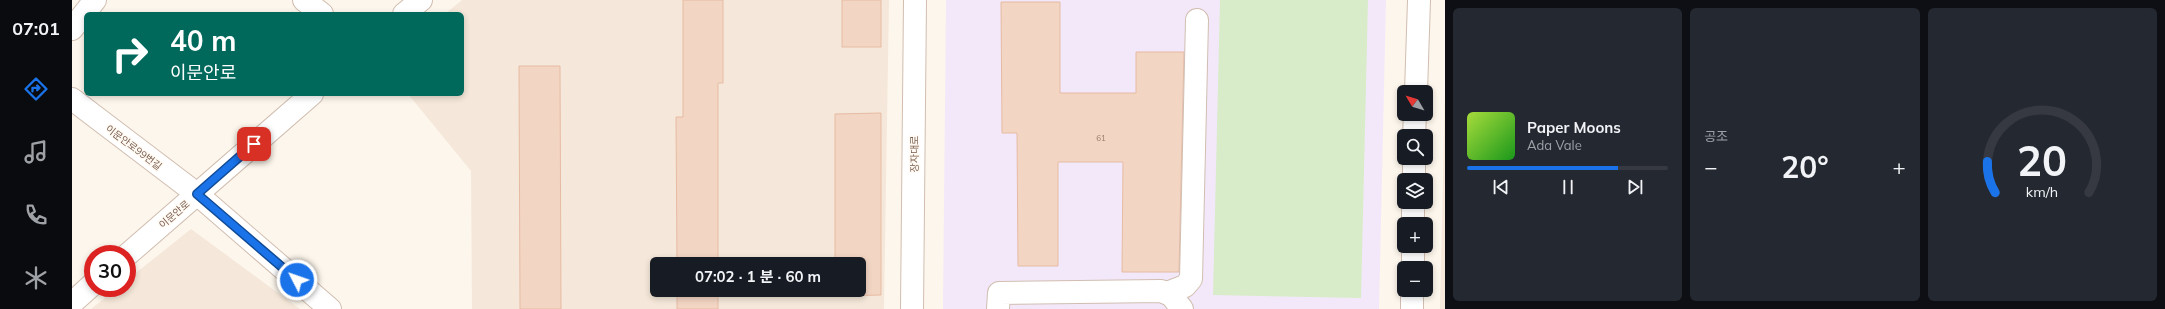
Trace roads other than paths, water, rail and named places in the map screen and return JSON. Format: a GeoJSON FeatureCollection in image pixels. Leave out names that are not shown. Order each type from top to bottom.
{"type":"FeatureCollection","features":[{"type":"Feature","properties":{"kind":"street"},"geometry":{"type":"LineString","coordinates":[[85,12],[95,0]]}},
{"type":"Feature","properties":{"kind":"street"},"geometry":{"type":"LineString","coordinates":[[304,0],[319,12]]}},
{"type":"Feature","properties":{"kind":"street"},"geometry":{"type":"LineString","coordinates":[[406,12],[420,0]]}},
{"type":"Feature","properties":{"kind":"street","name":"장자대로"},"geometry":{"type":"LineString","coordinates":[[912,309],[915,0]]}},
{"type":"Feature","properties":{"kind":"street"},"geometry":{"type":"LineString","coordinates":[[1416,85],[1419,0]]}},
{"type":"Feature","properties":{"kind":"street"},"geometry":{"type":"LineString","coordinates":[[72,29],[84,14]]}},
{"type":"Feature","properties":{"kind":"street"},"geometry":{"type":"LineString","coordinates":[[1168,293],[1185,286],[1191,279],[1197,20]]}},
{"type":"Feature","properties":{"kind":"street","name":"이문안로"},"geometry":{"type":"LineString","coordinates":[[136,247],[310,96]]}},
{"type":"Feature","properties":{"kind":"street","name":"이문안로99번길"},"geometry":{"type":"LineString","coordinates":[[72,99],[197,194],[330,309]]}},
{"type":"Feature","properties":{"kind":"street"},"geometry":{"type":"LineString","coordinates":[[998,309],[999,293],[1161,291],[1168,293],[1182,309]]}},
{"type":"Feature","properties":{"kind":"street"},"geometry":{"type":"LineString","coordinates":[[72,303],[84,292]]}},
{"type":"Feature","properties":{"kind":"street"},"geometry":{"type":"LineString","coordinates":[[1412,297],[1412,309]]}}]}
